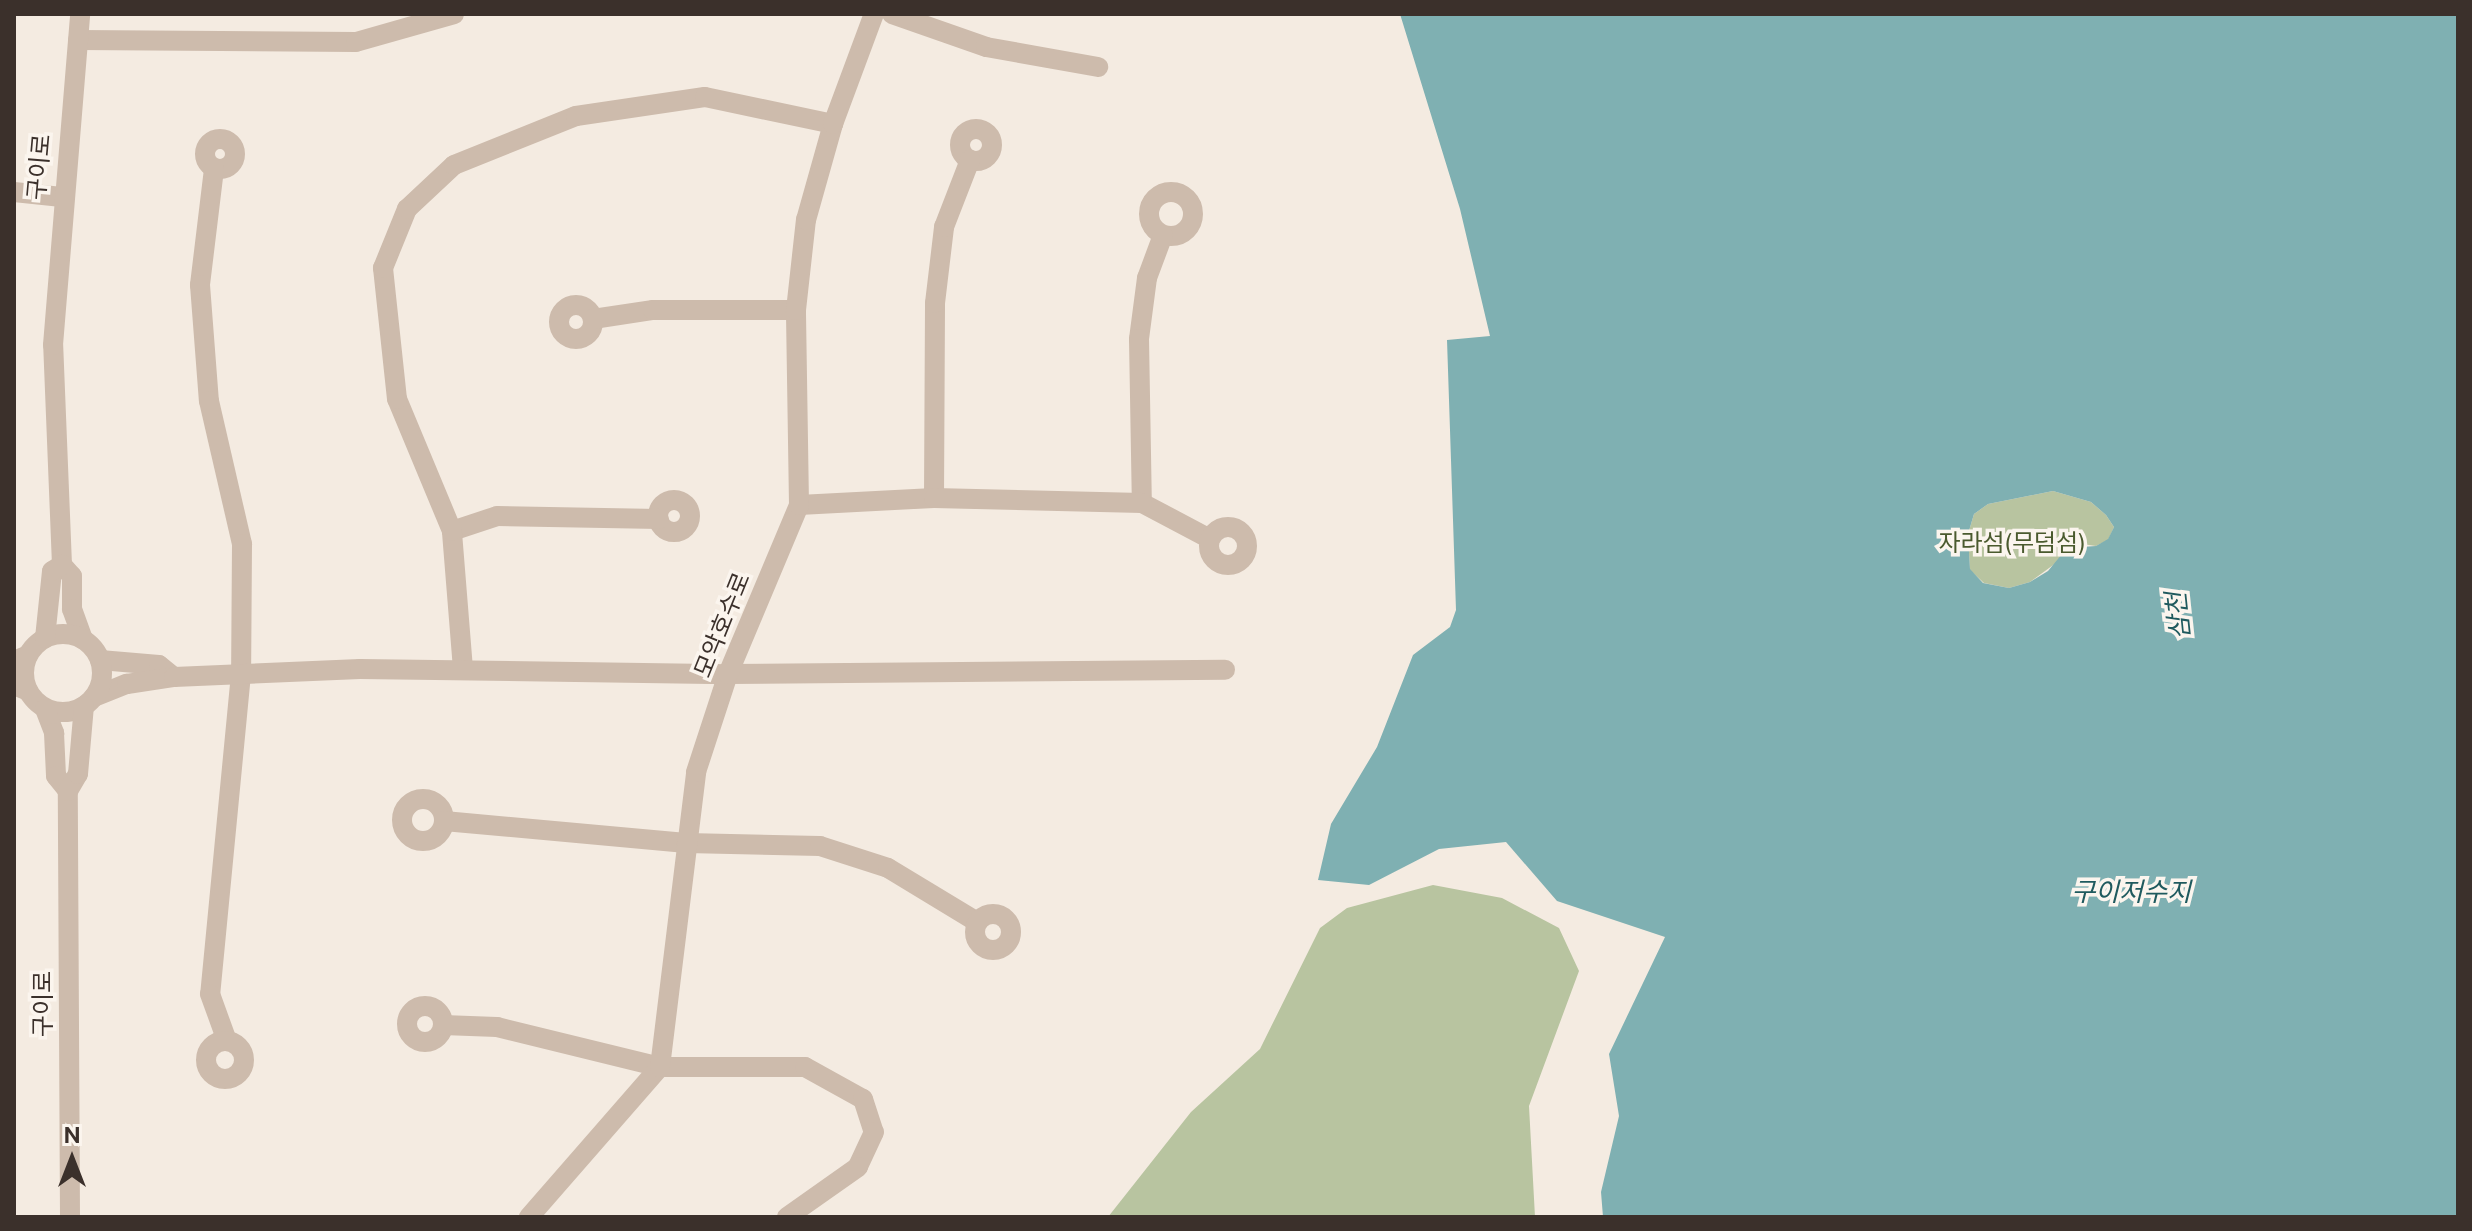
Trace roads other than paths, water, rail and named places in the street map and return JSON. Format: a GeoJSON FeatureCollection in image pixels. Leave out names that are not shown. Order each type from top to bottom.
{"type":"FeatureCollection","features":[{"type":"Feature","properties":{"kind":"street","name":"구이로"},"geometry":{"type":"LineString","coordinates":[[62,565],[53,345],[62,197],[80,14]]}},
{"type":"Feature","properties":{"kind":"street"},"geometry":{"type":"LineString","coordinates":[[78,40],[356,42],[454,14]]}},
{"type":"Feature","properties":{"kind":"street","name":"모악호수로"},"geometry":{"type":"LineString","coordinates":[[660,1067],[696,772],[728,674],[799,505],[796,310],[806,220],[833,124],[874,14]]}},
{"type":"Feature","properties":{"kind":"street"},"geometry":{"type":"LineString","coordinates":[[892,14],[986,47],[1098,67]]}},
{"type":"Feature","properties":{"kind":"street"},"geometry":{"type":"LineString","coordinates":[[463,669],[452,531],[397,399],[383,268],[407,209],[454,165],[576,116],[705,97],[833,124]]}},
{"type":"Feature","properties":{"kind":"street"},"geometry":{"type":"LineString","coordinates":[[934,498],[935,303],[944,227],[970,160]]}},
{"type":"Feature","properties":{"kind":"street"},"geometry":{"type":"LineString","coordinates":[[214,169],[200,285],[209,401],[242,544],[241,674],[210,994],[227,1041]]}},
{"type":"Feature","properties":{"kind":"street"},"geometry":{"type":"LineString","coordinates":[[14,192],[62,197]]}},
{"type":"Feature","properties":{"kind":"street"},"geometry":{"type":"LineString","coordinates":[[1142,503],[1139,339],[1147,278],[1163,235]]}},
{"type":"Feature","properties":{"kind":"street"},"geometry":{"type":"LineString","coordinates":[[593,319],[653,310],[796,310]]}},
{"type":"Feature","properties":{"kind":"street"},"geometry":{"type":"LineString","coordinates":[[799,505],[934,498],[1142,503],[1210,539]]}},
{"type":"Feature","properties":{"kind":"street"},"geometry":{"type":"LineString","coordinates":[[452,531],[497,516],[659,519]]}},
{"type":"Feature","properties":{"kind":"street"},"geometry":{"type":"LineString","coordinates":[[45,638],[52,571],[62,565],[72,576],[72,609],[83,639],[100,660],[102,673],[89,702],[78,774],[68,791],[56,776],[54,733],[45,709]]}},
{"type":"Feature","properties":{"kind":"street"},"geometry":{"type":"LineString","coordinates":[[83,639],[61,633],[45,638],[21,658],[21,688],[45,709],[58,712],[127,684],[174,677],[241,674],[463,669],[728,674],[1225,670]]}},
{"type":"Feature","properties":{"kind":"street"},"geometry":{"type":"LineString","coordinates":[[100,660],[159,665],[174,677]]}},
{"type":"Feature","properties":{"kind":"street","name":"구이로"},"geometry":{"type":"LineString","coordinates":[[68,791],[70,1217]]}},
{"type":"Feature","properties":{"kind":"street"},"geometry":{"type":"LineString","coordinates":[[444,821],[686,843],[820,846],[888,868],[977,922]]}},
{"type":"Feature","properties":{"kind":"street"},"geometry":{"type":"LineString","coordinates":[[443,1025],[497,1027],[660,1067],[805,1067],[863,1099],[874,1132],[858,1167],[787,1217]]}},
{"type":"Feature","properties":{"kind":"street"},"geometry":{"type":"LineString","coordinates":[[529,1217],[660,1067]]}},
{"type":"Feature","properties":{"kind":"water","name":"구이저수지"},"geometry":{"type":"Polygon","coordinates":[[[1400,14],[2458,14],[2458,1217],[1603,1217],[1601,1192],[1619,1116],[1609,1054],[1665,937],[1557,901],[1506,842],[1439,849],[1369,885],[1318,880],[1331,824],[1377,747],[1413,655],[1450,627],[1456,610],[1447,340],[1490,336],[1460,209],[1400,14]],[[2053,491],[1988,504],[1974,514],[1968,534],[1970,569],[1983,583],[2009,588],[2030,582],[2048,571],[2067,548],[2096,546],[2108,539],[2114,527],[2091,502],[2053,491]]]}},
{"type":"Feature","properties":{"kind":"park label","name":"자라섬(무덤섬)"},"geometry":{"type":"Point","coordinates":[2012,543]}},
{"type":"Feature","properties":{"kind":"water label","name":"삼천"},"geometry":{"type":"Point","coordinates":[2178,616]}}]}
